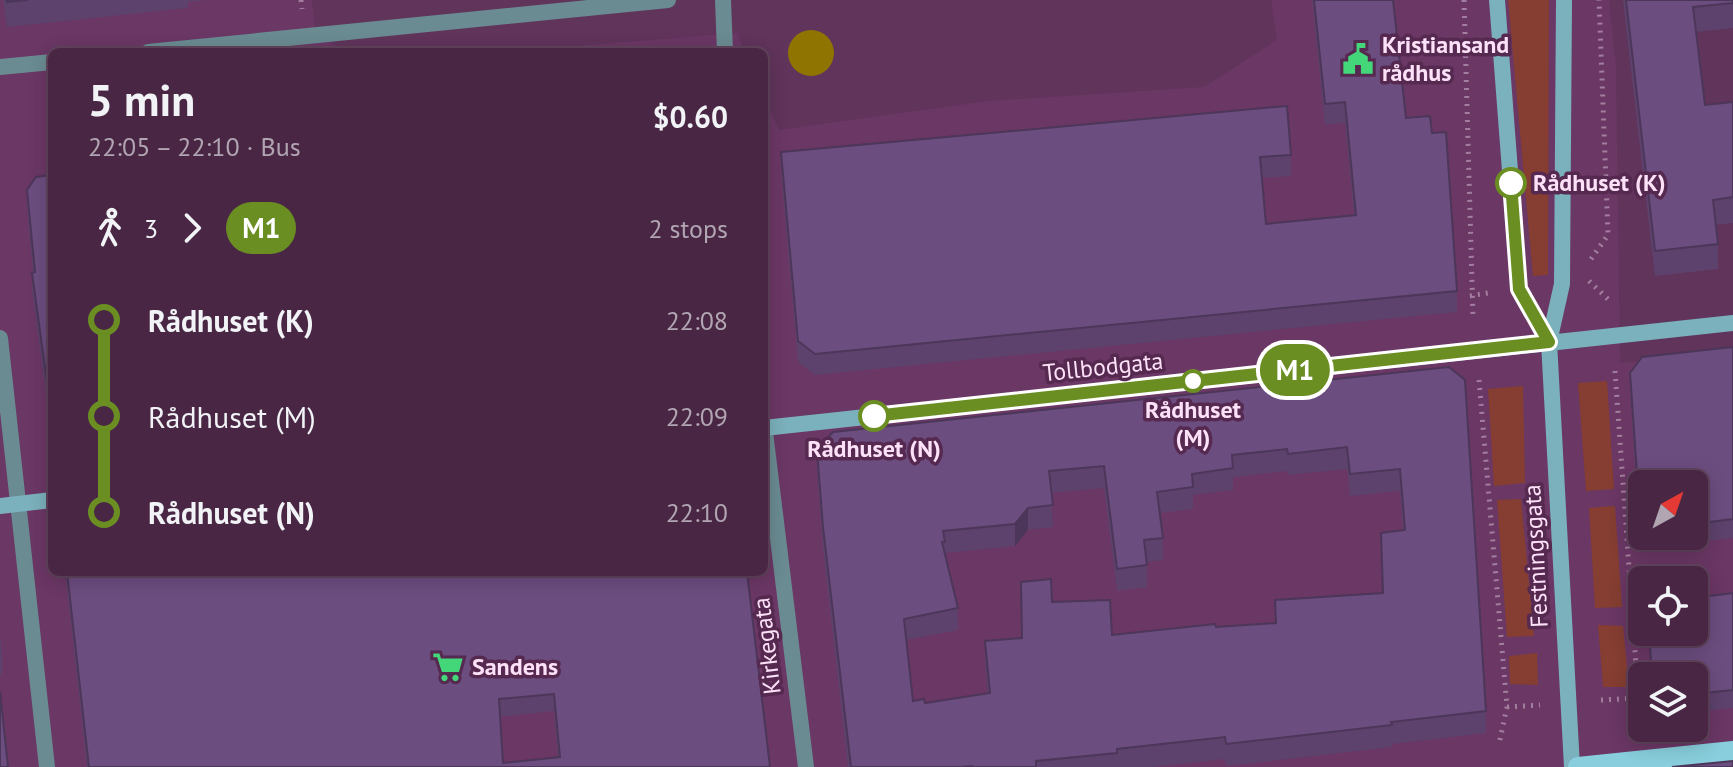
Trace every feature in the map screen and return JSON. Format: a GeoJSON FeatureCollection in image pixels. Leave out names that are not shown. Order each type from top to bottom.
{"type":"FeatureCollection","features":[{"type":"Feature","properties":{"kind":"main road","name":"Festningsgata"},"geometry":{"type":"LineString","coordinates":[[1497,0],[1519,289],[1549,342]]}},
{"type":"Feature","properties":{"kind":"main road","name":"Festningsgata"},"geometry":{"type":"LineString","coordinates":[[1564,0],[1562,284],[1549,342],[1575,767]]}},
{"type":"Feature","properties":{"kind":"main road","name":"Tollbodgata"},"geometry":{"type":"LineString","coordinates":[[768,427],[1733,323]]}},
{"type":"Feature","properties":{"kind":"main road"},"geometry":{"type":"LineString","coordinates":[[0,506],[48,500]]}},
{"type":"Feature","properties":{"kind":"main road"},"geometry":{"type":"LineString","coordinates":[[1575,767],[1733,751]]}},
{"type":"Feature","properties":{"kind":"street"},"geometry":{"type":"LineString","coordinates":[[188,48],[668,0]]}},
{"type":"Feature","properties":{"kind":"street"},"geometry":{"type":"LineString","coordinates":[[723,0],[725,48]]}},
{"type":"Feature","properties":{"kind":"street"},"geometry":{"type":"LineString","coordinates":[[0,67],[48,62]]}},
{"type":"Feature","properties":{"kind":"street"},"geometry":{"type":"LineString","coordinates":[[0,338],[47,767]]}},
{"type":"Feature","properties":{"kind":"street","name":"Kirkegata"},"geometry":{"type":"LineString","coordinates":[[768,459],[806,767]]}},
{"type":"Feature","properties":{"kind":"path"},"geometry":{"type":"LineString","coordinates":[[301,0],[302,9]]}},
{"type":"Feature","properties":{"kind":"path"},"geometry":{"type":"LineString","coordinates":[[1464,0],[1470,296],[1473,317]]}},
{"type":"Feature","properties":{"kind":"path"},"geometry":{"type":"LineString","coordinates":[[1599,0],[1608,235],[1592,256],[1589,282],[1611,302]]}},
{"type":"Feature","properties":{"kind":"path"},"geometry":{"type":"LineString","coordinates":[[1470,296],[1495,292]]}},
{"type":"Feature","properties":{"kind":"path"},"geometry":{"type":"LineString","coordinates":[[1615,371],[1635,662]]}},
{"type":"Feature","properties":{"kind":"path"},"geometry":{"type":"LineString","coordinates":[[1479,380],[1507,707],[1499,744]]}},
{"type":"Feature","properties":{"kind":"path"},"geometry":{"type":"LineString","coordinates":[[1601,700],[1628,699]]}},
{"type":"Feature","properties":{"kind":"path"},"geometry":{"type":"LineString","coordinates":[[1507,707],[1540,705]]}},
{"type":"Feature","properties":{"kind":"shaded area"},"geometry":{"type":"Polygon","coordinates":[[[0,0],[312,0],[315,30],[338,48],[48,48],[48,576],[768,576],[768,105],[779,130],[987,101],[1204,87],[1277,40],[1271,0],[1609,0],[1616,67],[1620,363],[1733,352],[1733,767],[0,767],[0,0]]]}},
{"type":"Feature","properties":{"kind":"shaded area"},"geometry":{"type":"Polygon","coordinates":[[[1508,0],[1549,0],[1548,275],[1533,276],[1508,0]]]}},
{"type":"Feature","properties":{"kind":"shaded area"},"geometry":{"type":"Polygon","coordinates":[[[811,30],[827,37],[834,53],[827,69],[811,76],[795,69],[788,53],[795,37],[811,30]]]}},
{"type":"Feature","properties":{"kind":"shaded area"},"geometry":{"type":"Polygon","coordinates":[[[737,33],[743,48],[552,48],[737,33]]]}},
{"type":"Feature","properties":{"kind":"shaded area"},"geometry":{"type":"Polygon","coordinates":[[[1607,381],[1614,489],[1586,491],[1578,383],[1607,381]]]}},
{"type":"Feature","properties":{"kind":"shaded area"},"geometry":{"type":"Polygon","coordinates":[[[1523,386],[1525,483],[1494,486],[1488,389],[1523,386]]]}},
{"type":"Feature","properties":{"kind":"shaded area"},"geometry":{"type":"Polygon","coordinates":[[[1521,499],[1534,636],[1507,637],[1497,500],[1521,499]]]}},
{"type":"Feature","properties":{"kind":"shaded area"},"geometry":{"type":"Polygon","coordinates":[[[1615,506],[1622,607],[1595,608],[1589,508],[1615,506]]]}},
{"type":"Feature","properties":{"kind":"shaded area"},"geometry":{"type":"Polygon","coordinates":[[[1598,625],[1623,626],[1628,687],[1603,687],[1598,625]]]}},
{"type":"Feature","properties":{"kind":"shaded area"},"geometry":{"type":"Polygon","coordinates":[[[1537,653],[1538,685],[1510,684],[1509,656],[1537,653]]]}},
{"type":"Feature","properties":{"kind":"building"},"geometry":{"type":"Polygon","coordinates":[[[1314,0],[1393,0],[1406,118],[1430,116],[1432,133],[1446,132],[1457,291],[815,354],[798,341],[781,152],[1287,106],[1291,155],[1260,157],[1266,224],[1356,215],[1345,102],[1325,104],[1314,0]]]}},
{"type":"Feature","properties":{"kind":"building"},"geometry":{"type":"Polygon","coordinates":[[[1626,0],[1733,0],[1733,3],[1693,7],[1705,105],[1733,102],[1733,197],[1713,200],[1718,244],[1655,251],[1626,0]]]}},
{"type":"Feature","properties":{"kind":"building"},"geometry":{"type":"Polygon","coordinates":[[[48,176],[48,390],[32,273],[35,272],[27,190],[36,177],[48,176]]]}},
{"type":"Feature","properties":{"kind":"building"},"geometry":{"type":"Polygon","coordinates":[[[1733,347],[1733,519],[1708,522],[1708,470],[1637,470],[1630,373],[1642,357],[1733,347]]]}},
{"type":"Feature","properties":{"kind":"building"},"geometry":{"type":"Polygon","coordinates":[[[1449,367],[1465,380],[1486,711],[1226,744],[1225,737],[1117,749],[1117,753],[1036,761],[1036,767],[851,767],[817,450],[833,432],[1449,367]],[[1347,447],[1288,454],[1287,449],[1232,455],[1233,468],[1192,474],[1193,487],[1157,492],[1163,538],[1144,540],[1147,565],[1117,569],[1104,466],[1049,471],[1053,505],[1028,508],[1015,524],[943,531],[945,542],[942,542],[958,608],[904,619],[913,701],[924,699],[925,703],[990,693],[985,641],[1022,638],[1021,582],[1051,579],[1052,602],[1110,600],[1112,635],[1215,624],[1216,627],[1276,623],[1275,600],[1383,593],[1381,533],[1405,530],[1400,469],[1350,474],[1347,447]]]}},
{"type":"Feature","properties":{"kind":"building"},"geometry":{"type":"Polygon","coordinates":[[[67,576],[747,576],[770,767],[89,767],[67,576]],[[554,694],[499,699],[503,763],[560,757],[554,694]]]}},
{"type":"Feature","properties":{"kind":"building"},"geometry":{"type":"Polygon","coordinates":[[[1733,593],[1733,690],[1708,693],[1708,662],[1651,662],[1650,646],[1708,646],[1708,596],[1733,593]]]}},
{"type":"Feature","properties":{"kind":"building"},"geometry":{"type":"Polygon","coordinates":[[[0,691],[8,767],[0,767],[0,691]]]}},
{"type":"Feature","properties":{"kind":"building"},"geometry":{"type":"Polygon","coordinates":[[[1733,761],[1733,767],[1672,767],[1733,761]]]}},
{"type":"Feature","properties":{"kind":"bus line","name":"M1"},"geometry":{"type":"LineString","coordinates":[[874,416],[1549,342],[1519,289],[1511,183]]}},
{"type":"Feature","properties":{"kind":"place","name":"Kristiansand rådhus"},"geometry":{"type":"Point","coordinates":[1358,59]}},
{"type":"Feature","properties":{"kind":"place","name":"Rådhuset (K)"},"geometry":{"type":"Point","coordinates":[1511,183]}},
{"type":"Feature","properties":{"kind":"place","name":"Rådhuset (M)"},"geometry":{"type":"Point","coordinates":[1193,381]}},
{"type":"Feature","properties":{"kind":"place","name":"Rådhuset (N)"},"geometry":{"type":"Point","coordinates":[874,416]}},
{"type":"Feature","properties":{"kind":"place","name":"Sandens"},"geometry":{"type":"Point","coordinates":[448,667]}}]}
